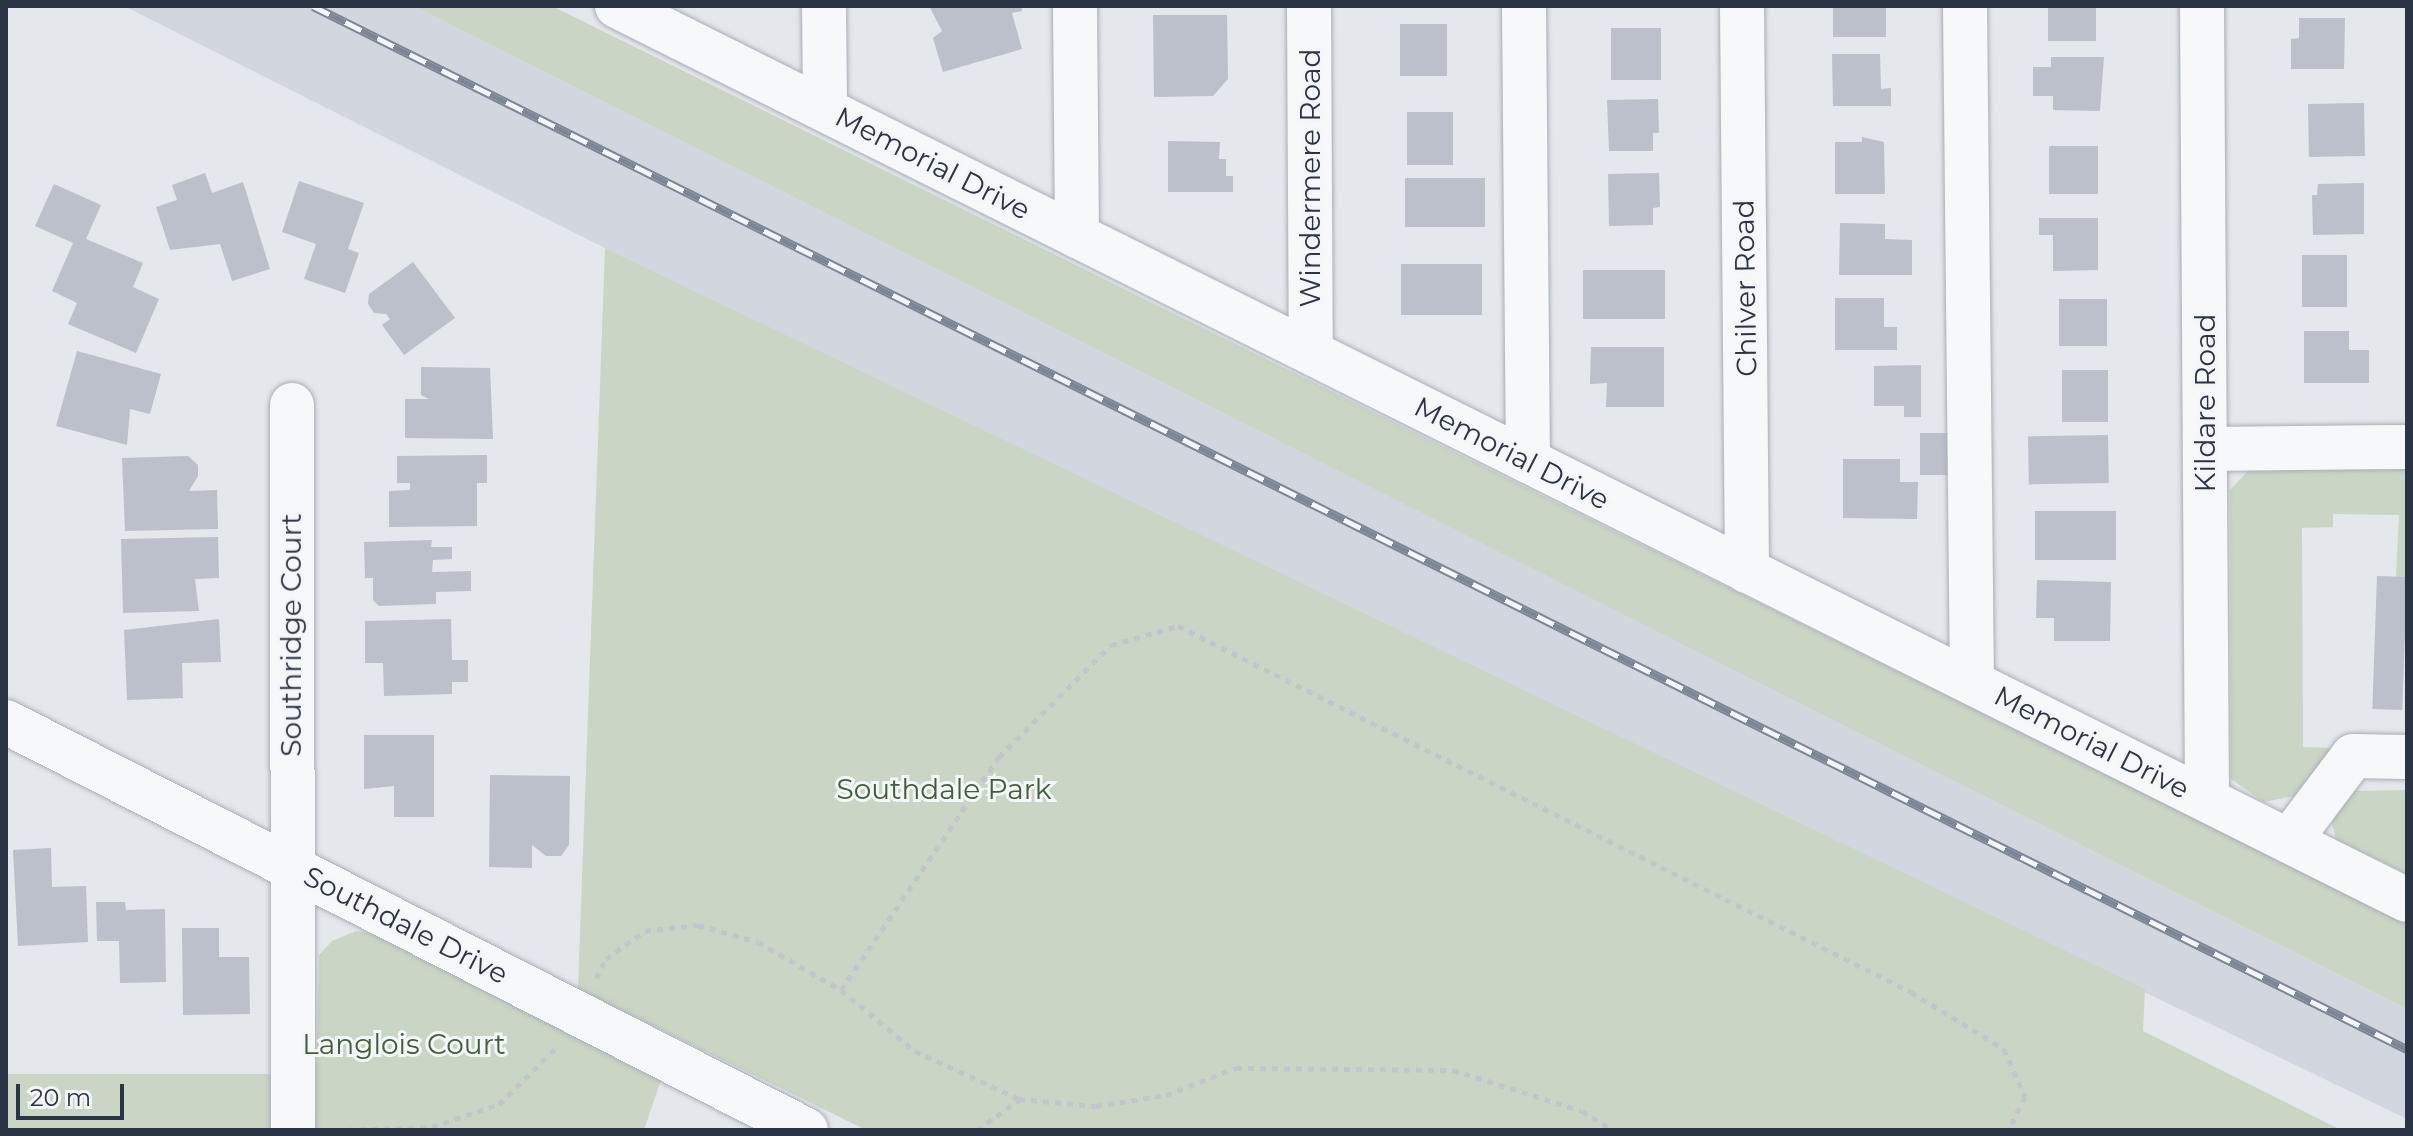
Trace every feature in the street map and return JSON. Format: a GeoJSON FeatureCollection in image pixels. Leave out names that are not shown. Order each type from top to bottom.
{"type":"FeatureCollection","features":[{"type":"Feature","properties":{"kind":"street","name":"Memorial Drive"},"geometry":{"type":"LineString","coordinates":[[617,6],[2407,900]]}},
{"type":"Feature","properties":{"kind":"street"},"geometry":{"type":"LineString","coordinates":[[824,6],[825,108]]}},
{"type":"Feature","properties":{"kind":"street"},"geometry":{"type":"LineString","coordinates":[[1075,6],[1077,236]]}},
{"type":"Feature","properties":{"kind":"street","name":"Windermere Road"},"geometry":{"type":"LineString","coordinates":[[1309,6],[1311,351]]}},
{"type":"Feature","properties":{"kind":"street"},"geometry":{"type":"LineString","coordinates":[[1524,6],[1528,461]]}},
{"type":"Feature","properties":{"kind":"street","name":"Chilver Road"},"geometry":{"type":"LineString","coordinates":[[1742,6],[1747,571]]}},
{"type":"Feature","properties":{"kind":"street"},"geometry":{"type":"LineString","coordinates":[[1965,6],[1972,682]]}},
{"type":"Feature","properties":{"kind":"street","name":"Kildare Road"},"geometry":{"type":"LineString","coordinates":[[2202,6],[2207,800]]}},
{"type":"Feature","properties":{"kind":"street","name":"Southridge Court"},"geometry":{"type":"LineString","coordinates":[[292,405],[290,865],[293,1130]]}},
{"type":"Feature","properties":{"kind":"street"},"geometry":{"type":"LineString","coordinates":[[2206,449],[2407,447]]}},
{"type":"Feature","properties":{"kind":"street","name":"Southdale Drive"},"geometry":{"type":"LineString","coordinates":[[6,722],[806,1130]]}},
{"type":"Feature","properties":{"kind":"street"},"geometry":{"type":"LineString","coordinates":[[2289,841],[2353,756],[2407,757]]}},
{"type":"Feature","properties":{"kind":"path"},"geometry":{"type":"LineString","coordinates":[[841,990],[999,757],[1111,645],[1178,626],[1951,1016],[2004,1049],[2025,1097],[2008,1130]]}},
{"type":"Feature","properties":{"kind":"path"},"geometry":{"type":"LineString","coordinates":[[594,983],[606,959],[645,931],[698,925],[758,942],[841,990],[915,1051],[1019,1099],[1096,1106],[1166,1095],[1236,1068],[1453,1070],[1582,1111],[1612,1130]]}},
{"type":"Feature","properties":{"kind":"path"},"geometry":{"type":"LineString","coordinates":[[336,1130],[432,1127],[499,1104],[548,1062],[562,1041]]}},
{"type":"Feature","properties":{"kind":"path"},"geometry":{"type":"LineString","coordinates":[[977,1130],[1019,1099]]}},
{"type":"Feature","properties":{"kind":"path"},"geometry":{"type":"LineString","coordinates":[[178,1130],[207,1130]]}},
{"type":"Feature","properties":{"kind":"shaded area"},"geometry":{"type":"Polygon","coordinates":[[[124,6],[414,6],[2407,1009],[2407,1119],[605,248],[124,6]]]}},
{"type":"Feature","properties":{"kind":"green space"},"geometry":{"type":"Polygon","coordinates":[[[414,6],[552,6],[2407,923],[2407,1009],[414,6]]]}},
{"type":"Feature","properties":{"kind":"green space","name":"Southdale Park"},"geometry":{"type":"Polygon","coordinates":[[[605,248],[2145,989],[2143,1031],[2341,1130],[866,1130],[578,989],[605,248]]]}},
{"type":"Feature","properties":{"kind":"green space"},"geometry":{"type":"Polygon","coordinates":[[[2407,469],[2407,577],[2396,577],[2399,515],[2333,514],[2333,527],[2302,528],[2303,747],[2330,748],[2320,779],[2300,795],[2264,802],[2231,779],[2230,490],[2249,470],[2407,469]]]}},
{"type":"Feature","properties":{"kind":"green space"},"geometry":{"type":"Polygon","coordinates":[[[2407,790],[2407,874],[2336,839],[2332,824],[2337,805],[2350,791],[2407,790]]]}},
{"type":"Feature","properties":{"kind":"green space","name":"Langlois Court"},"geometry":{"type":"Polygon","coordinates":[[[356,931],[384,936],[662,1077],[644,1130],[315,1130],[319,955],[332,941],[356,931]]]}},
{"type":"Feature","properties":{"kind":"green space","name":"Langlois Court"},"geometry":{"type":"Polygon","coordinates":[[[6,1074],[274,1074],[274,1130],[6,1130],[6,1074]]]}},
{"type":"Feature","properties":{"kind":"building"},"geometry":{"type":"Polygon","coordinates":[[[929,6],[1021,6],[1022,11],[1012,13],[1022,49],[943,72],[933,38],[942,31],[929,6]]]}},
{"type":"Feature","properties":{"kind":"building"},"geometry":{"type":"Polygon","coordinates":[[[1833,6],[1886,6],[1886,37],[1833,37],[1833,6]]]}},
{"type":"Feature","properties":{"kind":"building"},"geometry":{"type":"Polygon","coordinates":[[[2048,6],[2096,6],[2096,41],[2048,41],[2048,6]]]}},
{"type":"Feature","properties":{"kind":"building"},"geometry":{"type":"Polygon","coordinates":[[[1153,15],[1227,15],[1228,79],[1213,96],[1154,97],[1153,15]]]}},
{"type":"Feature","properties":{"kind":"building"},"geometry":{"type":"Polygon","coordinates":[[[2299,18],[2345,18],[2344,69],[2291,69],[2291,39],[2299,38],[2299,18]]]}},
{"type":"Feature","properties":{"kind":"building"},"geometry":{"type":"Polygon","coordinates":[[[1400,24],[1447,24],[1447,76],[1400,76],[1400,24]]]}},
{"type":"Feature","properties":{"kind":"building"},"geometry":{"type":"Polygon","coordinates":[[[1611,28],[1661,28],[1661,80],[1611,80],[1611,28]]]}},
{"type":"Feature","properties":{"kind":"building"},"geometry":{"type":"Polygon","coordinates":[[[1832,54],[1880,54],[1881,89],[1891,88],[1891,106],[1833,106],[1832,54]]]}},
{"type":"Feature","properties":{"kind":"building"},"geometry":{"type":"Polygon","coordinates":[[[2051,57],[2104,57],[2100,111],[2053,110],[2053,96],[2033,96],[2033,67],[2051,67],[2051,57]]]}},
{"type":"Feature","properties":{"kind":"building"},"geometry":{"type":"Polygon","coordinates":[[[1658,99],[1659,133],[1653,133],[1653,151],[1609,151],[1607,100],[1658,99]]]}},
{"type":"Feature","properties":{"kind":"building"},"geometry":{"type":"Polygon","coordinates":[[[2364,103],[2365,156],[2309,157],[2308,104],[2364,103]]]}},
{"type":"Feature","properties":{"kind":"building"},"geometry":{"type":"Polygon","coordinates":[[[1407,112],[1453,112],[1453,165],[1407,165],[1407,112]]]}},
{"type":"Feature","properties":{"kind":"building"},"geometry":{"type":"Polygon","coordinates":[[[1862,137],[1884,142],[1885,194],[1835,194],[1835,142],[1862,142],[1862,137]]]}},
{"type":"Feature","properties":{"kind":"building"},"geometry":{"type":"Polygon","coordinates":[[[1168,141],[1220,142],[1219,159],[1226,159],[1226,176],[1233,176],[1233,192],[1168,192],[1168,141]]]}},
{"type":"Feature","properties":{"kind":"building"},"geometry":{"type":"Polygon","coordinates":[[[2049,146],[2098,146],[2098,194],[2049,194],[2049,146]]]}},
{"type":"Feature","properties":{"kind":"building"},"geometry":{"type":"Polygon","coordinates":[[[205,173],[212,193],[243,182],[270,269],[232,281],[220,244],[170,250],[156,207],[177,200],[172,185],[205,173]]]}},
{"type":"Feature","properties":{"kind":"building"},"geometry":{"type":"Polygon","coordinates":[[[1659,173],[1660,207],[1653,208],[1653,225],[1609,226],[1608,174],[1659,173]]]}},
{"type":"Feature","properties":{"kind":"building"},"geometry":{"type":"Polygon","coordinates":[[[1405,178],[1485,178],[1485,227],[1405,227],[1405,178]]]}},
{"type":"Feature","properties":{"kind":"building"},"geometry":{"type":"Polygon","coordinates":[[[299,181],[364,203],[348,249],[359,253],[345,293],[304,279],[316,244],[282,232],[299,181]]]}},
{"type":"Feature","properties":{"kind":"building"},"geometry":{"type":"Polygon","coordinates":[[[2364,183],[2364,234],[2313,235],[2312,195],[2317,195],[2318,184],[2364,183]]]}},
{"type":"Feature","properties":{"kind":"building"},"geometry":{"type":"Polygon","coordinates":[[[54,184],[101,205],[86,239],[143,263],[133,287],[159,299],[136,353],[68,324],[77,303],[52,291],[73,243],[35,226],[54,184]]]}},
{"type":"Feature","properties":{"kind":"building"},"geometry":{"type":"Polygon","coordinates":[[[2039,218],[2098,218],[2098,270],[2053,271],[2053,235],[2039,235],[2039,218]]]}},
{"type":"Feature","properties":{"kind":"building"},"geometry":{"type":"Polygon","coordinates":[[[1840,223],[1885,224],[1885,239],[1912,240],[1912,275],[1839,275],[1840,223]]]}},
{"type":"Feature","properties":{"kind":"building"},"geometry":{"type":"Polygon","coordinates":[[[2302,255],[2347,255],[2347,307],[2302,307],[2302,255]]]}},
{"type":"Feature","properties":{"kind":"building"},"geometry":{"type":"Polygon","coordinates":[[[413,262],[455,318],[404,355],[382,325],[390,319],[386,314],[374,313],[368,304],[369,294],[413,262]]]}},
{"type":"Feature","properties":{"kind":"building"},"geometry":{"type":"Polygon","coordinates":[[[1401,264],[1482,264],[1482,315],[1401,315],[1401,264]]]}},
{"type":"Feature","properties":{"kind":"building"},"geometry":{"type":"Polygon","coordinates":[[[1583,270],[1665,270],[1665,319],[1583,319],[1583,270]]]}},
{"type":"Feature","properties":{"kind":"building"},"geometry":{"type":"Polygon","coordinates":[[[1835,298],[1884,298],[1884,327],[1897,327],[1897,350],[1835,350],[1835,298]]]}},
{"type":"Feature","properties":{"kind":"building"},"geometry":{"type":"Polygon","coordinates":[[[2059,299],[2107,299],[2107,346],[2059,346],[2059,299]]]}},
{"type":"Feature","properties":{"kind":"building"},"geometry":{"type":"Polygon","coordinates":[[[2304,331],[2349,331],[2349,350],[2369,350],[2369,383],[2304,383],[2304,331]]]}},
{"type":"Feature","properties":{"kind":"building"},"geometry":{"type":"Polygon","coordinates":[[[1591,347],[1664,347],[1664,407],[1606,407],[1607,383],[1590,384],[1591,347]]]}},
{"type":"Feature","properties":{"kind":"building"},"geometry":{"type":"Polygon","coordinates":[[[77,351],[161,374],[150,414],[130,409],[127,445],[56,426],[77,351]]]}},
{"type":"Feature","properties":{"kind":"building"},"geometry":{"type":"Polygon","coordinates":[[[1921,365],[1921,417],[1904,417],[1904,406],[1874,406],[1874,366],[1921,365]]]}},
{"type":"Feature","properties":{"kind":"building"},"geometry":{"type":"Polygon","coordinates":[[[421,367],[490,368],[493,439],[405,438],[405,399],[429,399],[421,395],[421,367]]]}},
{"type":"Feature","properties":{"kind":"building"},"geometry":{"type":"Polygon","coordinates":[[[2062,370],[2108,370],[2108,422],[2062,422],[2062,370]]]}},
{"type":"Feature","properties":{"kind":"building"},"geometry":{"type":"Polygon","coordinates":[[[1920,433],[1960,433],[1960,475],[1920,475],[1920,433]]]}},
{"type":"Feature","properties":{"kind":"building"},"geometry":{"type":"Polygon","coordinates":[[[2108,435],[2109,483],[2029,484],[2028,436],[2108,435]]]}},
{"type":"Feature","properties":{"kind":"building"},"geometry":{"type":"Polygon","coordinates":[[[487,455],[487,483],[477,483],[477,526],[389,527],[389,491],[410,490],[410,483],[397,483],[397,456],[487,455]]]}},
{"type":"Feature","properties":{"kind":"building"},"geometry":{"type":"Polygon","coordinates":[[[188,456],[198,465],[198,476],[189,491],[217,490],[218,529],[125,531],[122,458],[188,456]]]}},
{"type":"Feature","properties":{"kind":"building"},"geometry":{"type":"Polygon","coordinates":[[[1843,459],[1900,459],[1900,482],[1918,482],[1917,519],[1843,518],[1843,459]]]}},
{"type":"Feature","properties":{"kind":"building"},"geometry":{"type":"Polygon","coordinates":[[[2035,511],[2116,511],[2116,560],[2035,560],[2035,511]]]}},
{"type":"Feature","properties":{"kind":"building"},"geometry":{"type":"Polygon","coordinates":[[[218,537],[219,578],[195,579],[199,611],[123,613],[121,539],[218,537]]]}},
{"type":"Feature","properties":{"kind":"building"},"geometry":{"type":"Polygon","coordinates":[[[432,540],[431,547],[452,547],[452,559],[433,560],[432,572],[471,571],[471,591],[436,592],[436,604],[379,606],[373,600],[373,578],[365,578],[364,542],[432,540]]]}},
{"type":"Feature","properties":{"kind":"building"},"geometry":{"type":"Polygon","coordinates":[[[2377,576],[2407,577],[2402,710],[2372,709],[2377,576]]]}},
{"type":"Feature","properties":{"kind":"building"},"geometry":{"type":"Polygon","coordinates":[[[2037,580],[2111,582],[2110,641],[2054,641],[2054,618],[2036,618],[2037,580]]]}},
{"type":"Feature","properties":{"kind":"building"},"geometry":{"type":"Polygon","coordinates":[[[219,619],[221,662],[182,663],[183,698],[127,700],[124,630],[219,619]]]}},
{"type":"Feature","properties":{"kind":"building"},"geometry":{"type":"Polygon","coordinates":[[[451,619],[452,660],[468,660],[468,682],[452,682],[452,694],[384,696],[383,663],[365,663],[365,621],[451,619]]]}},
{"type":"Feature","properties":{"kind":"building"},"geometry":{"type":"Polygon","coordinates":[[[364,735],[434,735],[434,817],[394,817],[394,786],[364,789],[364,735]]]}},
{"type":"Feature","properties":{"kind":"building"},"geometry":{"type":"Polygon","coordinates":[[[490,775],[570,776],[569,845],[561,856],[546,856],[532,845],[532,868],[489,867],[490,775]]]}},
{"type":"Feature","properties":{"kind":"building"},"geometry":{"type":"Polygon","coordinates":[[[51,848],[52,887],[86,886],[88,942],[18,946],[13,850],[51,848]]]}},
{"type":"Feature","properties":{"kind":"building"},"geometry":{"type":"Polygon","coordinates":[[[96,902],[125,902],[126,910],[165,909],[166,982],[120,983],[119,941],[97,941],[96,902]]]}},
{"type":"Feature","properties":{"kind":"building"},"geometry":{"type":"Polygon","coordinates":[[[182,928],[219,928],[219,957],[249,957],[250,1014],[183,1015],[182,928]]]}},
{"type":"Feature","properties":{"kind":"railway"},"geometry":{"type":"LineString","coordinates":[[313,6],[2407,1049]]}}]}
